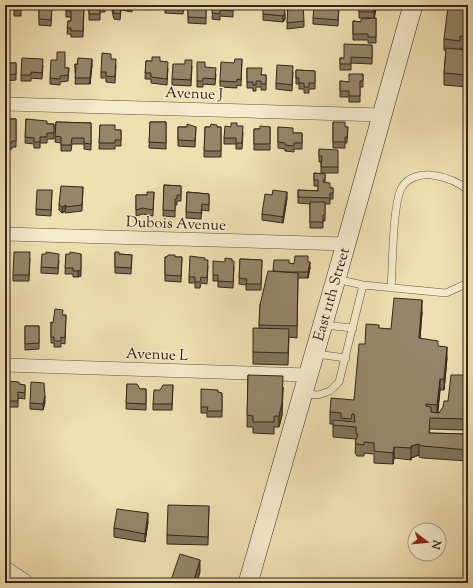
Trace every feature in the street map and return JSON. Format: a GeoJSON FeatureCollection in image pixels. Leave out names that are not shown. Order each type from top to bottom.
{"type":"FeatureCollection","features":[{"type":"Feature","properties":{"kind":"street","name":"East 11th Street"},"geometry":{"type":"LineString","coordinates":[[248,583],[307,375],[323,325],[413,5]]}},
{"type":"Feature","properties":{"kind":"street","name":"Avenue J"},"geometry":{"type":"LineString","coordinates":[[5,104],[382,115]]}},
{"type":"Feature","properties":{"kind":"street","name":"Dubois Avenue"},"geometry":{"type":"LineString","coordinates":[[5,234],[346,244]]}},
{"type":"Feature","properties":{"kind":"street","name":"Avenue L"},"geometry":{"type":"LineString","coordinates":[[5,365],[307,375]]}},
{"type":"Feature","properties":{"kind":"street"},"geometry":{"type":"LineString","coordinates":[[5,571],[23,583]]}},
{"type":"Feature","properties":{"kind":"lane"},"geometry":{"type":"LineString","coordinates":[[391,288],[396,203],[403,186],[412,178],[426,174],[444,176],[460,183],[468,190]]}},
{"type":"Feature","properties":{"kind":"lane"},"geometry":{"type":"LineString","coordinates":[[336,279],[363,285],[446,293],[468,283]]}},
{"type":"Feature","properties":{"kind":"lane"},"geometry":{"type":"LineString","coordinates":[[302,394],[318,395],[330,391],[339,382],[363,285]]}},
{"type":"Feature","properties":{"kind":"lane"},"geometry":{"type":"LineString","coordinates":[[323,325],[353,328]]}},
{"type":"Feature","properties":{"kind":"lane"},"geometry":{"type":"LineString","coordinates":[[314,354],[346,358]]}},
{"type":"Feature","properties":{"kind":"building"},"geometry":{"type":"Polygon","coordinates":[[[14,5],[21,5],[21,10],[14,10],[14,5]]]}},
{"type":"Feature","properties":{"kind":"building"},"geometry":{"type":"Polygon","coordinates":[[[39,5],[52,5],[51,20],[39,19],[39,5]]]}},
{"type":"Feature","properties":{"kind":"building"},"geometry":{"type":"Polygon","coordinates":[[[66,5],[84,5],[83,31],[71,31],[71,28],[67,28],[68,21],[71,21],[71,11],[66,11],[66,5]]]}},
{"type":"Feature","properties":{"kind":"building"},"geometry":{"type":"Polygon","coordinates":[[[89,5],[105,6],[100,6],[100,14],[89,14],[89,5]]]}},
{"type":"Feature","properties":{"kind":"building"},"geometry":{"type":"Polygon","coordinates":[[[112,5],[121,5],[120,14],[114,13],[112,5]]]}},
{"type":"Feature","properties":{"kind":"building"},"geometry":{"type":"Polygon","coordinates":[[[165,5],[184,5],[183,8],[165,7],[165,5]]]}},
{"type":"Feature","properties":{"kind":"building"},"geometry":{"type":"Polygon","coordinates":[[[188,5],[206,5],[206,18],[188,17],[188,5]]]}},
{"type":"Feature","properties":{"kind":"building"},"geometry":{"type":"Polygon","coordinates":[[[213,5],[233,5],[233,11],[220,10],[220,14],[212,13],[213,5]]]}},
{"type":"Feature","properties":{"kind":"building"},"geometry":{"type":"Polygon","coordinates":[[[263,5],[284,5],[285,13],[283,16],[263,14],[263,5]]]}},
{"type":"Feature","properties":{"kind":"building"},"geometry":{"type":"Polygon","coordinates":[[[288,5],[303,5],[304,21],[287,23],[288,5]]]}},
{"type":"Feature","properties":{"kind":"building"},"geometry":{"type":"Polygon","coordinates":[[[314,5],[339,5],[338,20],[313,18],[314,5]]]}},
{"type":"Feature","properties":{"kind":"building"},"geometry":{"type":"Polygon","coordinates":[[[359,5],[376,5],[374,12],[359,12],[359,5]]]}},
{"type":"Feature","properties":{"kind":"building"},"geometry":{"type":"Polygon","coordinates":[[[448,6],[468,9],[468,37],[460,36],[460,41],[444,39],[448,6]]]}},
{"type":"Feature","properties":{"kind":"building"},"geometry":{"type":"Polygon","coordinates":[[[376,18],[376,37],[368,37],[368,34],[353,34],[353,21],[361,22],[361,19],[376,18]]]}},
{"type":"Feature","properties":{"kind":"building"},"geometry":{"type":"Polygon","coordinates":[[[344,44],[372,45],[372,58],[351,57],[351,64],[340,64],[340,58],[344,58],[344,44]]]}},
{"type":"Feature","properties":{"kind":"building"},"geometry":{"type":"Polygon","coordinates":[[[446,48],[468,50],[468,75],[444,73],[446,48]]]}},
{"type":"Feature","properties":{"kind":"building"},"geometry":{"type":"Polygon","coordinates":[[[57,52],[65,52],[65,68],[69,68],[68,75],[60,76],[60,79],[50,78],[51,60],[57,60],[57,52]]]}},
{"type":"Feature","properties":{"kind":"building"},"geometry":{"type":"Polygon","coordinates":[[[102,53],[111,54],[111,59],[116,59],[115,77],[106,76],[106,72],[101,72],[102,53]]]}},
{"type":"Feature","properties":{"kind":"building"},"geometry":{"type":"Polygon","coordinates":[[[152,57],[160,57],[160,61],[168,62],[167,79],[151,77],[151,73],[145,73],[146,61],[152,61],[152,57]]]}},
{"type":"Feature","properties":{"kind":"building"},"geometry":{"type":"Polygon","coordinates":[[[22,58],[43,59],[42,73],[31,72],[31,75],[21,75],[22,58]]]}},
{"type":"Feature","properties":{"kind":"building"},"geometry":{"type":"Polygon","coordinates":[[[78,58],[92,59],[90,78],[75,78],[75,64],[77,65],[78,58]]]}},
{"type":"Feature","properties":{"kind":"building"},"geometry":{"type":"Polygon","coordinates":[[[235,59],[242,59],[241,80],[237,79],[237,82],[220,81],[221,62],[234,63],[235,59]]]}},
{"type":"Feature","properties":{"kind":"building"},"geometry":{"type":"Polygon","coordinates":[[[185,60],[192,60],[191,80],[172,79],[173,64],[185,64],[185,60]]]}},
{"type":"Feature","properties":{"kind":"building"},"geometry":{"type":"Polygon","coordinates":[[[197,62],[205,62],[205,67],[216,68],[215,79],[203,78],[203,81],[197,81],[197,62]]]}},
{"type":"Feature","properties":{"kind":"building"},"geometry":{"type":"Polygon","coordinates":[[[5,63],[16,63],[16,74],[5,75],[5,63]]]}},
{"type":"Feature","properties":{"kind":"building"},"geometry":{"type":"Polygon","coordinates":[[[277,65],[293,66],[292,85],[276,83],[277,65]]]}},
{"type":"Feature","properties":{"kind":"building"},"geometry":{"type":"Polygon","coordinates":[[[247,68],[262,68],[261,75],[266,75],[266,84],[261,84],[261,81],[256,81],[256,85],[253,85],[253,82],[247,82],[247,68]]]}},
{"type":"Feature","properties":{"kind":"building"},"geometry":{"type":"Polygon","coordinates":[[[296,70],[315,71],[315,83],[309,83],[309,87],[304,87],[304,83],[299,83],[299,78],[296,78],[296,70]]]}},
{"type":"Feature","properties":{"kind":"building"},"geometry":{"type":"Polygon","coordinates":[[[349,74],[363,74],[363,81],[360,81],[360,96],[349,96],[349,91],[340,91],[340,81],[349,82],[349,74]]]}},
{"type":"Feature","properties":{"kind":"building"},"geometry":{"type":"Polygon","coordinates":[[[5,119],[16,119],[16,141],[12,141],[12,143],[8,143],[8,136],[5,136],[5,119]]]}},
{"type":"Feature","properties":{"kind":"building"},"geometry":{"type":"Polygon","coordinates":[[[26,119],[47,121],[47,124],[54,124],[54,133],[47,133],[47,137],[40,137],[40,142],[34,142],[34,138],[25,137],[26,119]]]}},
{"type":"Feature","properties":{"kind":"building"},"geometry":{"type":"Polygon","coordinates":[[[56,122],[91,123],[91,144],[84,143],[84,138],[72,138],[71,145],[61,145],[61,137],[55,136],[56,122]]]}},
{"type":"Feature","properties":{"kind":"building"},"geometry":{"type":"Polygon","coordinates":[[[150,122],[166,122],[166,143],[149,142],[150,122]]]}},
{"type":"Feature","properties":{"kind":"building"},"geometry":{"type":"Polygon","coordinates":[[[333,122],[345,122],[345,127],[348,127],[345,142],[333,142],[333,122]]]}},
{"type":"Feature","properties":{"kind":"building"},"geometry":{"type":"Polygon","coordinates":[[[231,123],[237,123],[237,126],[243,126],[242,143],[236,143],[236,138],[224,138],[225,126],[231,127],[231,123]]]}},
{"type":"Feature","properties":{"kind":"building"},"geometry":{"type":"Polygon","coordinates":[[[187,124],[196,127],[195,141],[178,140],[178,127],[187,127],[187,124]]]}},
{"type":"Feature","properties":{"kind":"building"},"geometry":{"type":"Polygon","coordinates":[[[211,124],[221,127],[221,151],[204,151],[205,127],[210,127],[211,124]]]}},
{"type":"Feature","properties":{"kind":"building"},"geometry":{"type":"Polygon","coordinates":[[[100,125],[115,125],[115,130],[121,130],[121,140],[115,140],[115,143],[99,143],[100,125]]]}},
{"type":"Feature","properties":{"kind":"building"},"geometry":{"type":"Polygon","coordinates":[[[260,126],[270,127],[270,144],[254,144],[254,129],[260,129],[260,126]]]}},
{"type":"Feature","properties":{"kind":"building"},"geometry":{"type":"Polygon","coordinates":[[[278,127],[293,128],[293,133],[302,133],[302,143],[294,143],[294,146],[285,145],[285,143],[278,142],[278,127]]]}},
{"type":"Feature","properties":{"kind":"building"},"geometry":{"type":"Polygon","coordinates":[[[319,149],[338,150],[338,167],[321,167],[322,156],[319,156],[319,149]]]}},
{"type":"Feature","properties":{"kind":"building"},"geometry":{"type":"Polygon","coordinates":[[[314,173],[325,174],[325,180],[323,180],[323,182],[330,183],[330,188],[333,188],[333,193],[330,193],[330,198],[298,197],[298,190],[318,191],[318,180],[314,180],[314,173]]]}},
{"type":"Feature","properties":{"kind":"building"},"geometry":{"type":"Polygon","coordinates":[[[164,185],[181,186],[181,195],[177,195],[177,199],[175,199],[175,211],[163,210],[164,185]]]}},
{"type":"Feature","properties":{"kind":"building"},"geometry":{"type":"Polygon","coordinates":[[[61,186],[83,187],[82,205],[65,207],[66,205],[62,207],[59,204],[61,186]]]}},
{"type":"Feature","properties":{"kind":"building"},"geometry":{"type":"Polygon","coordinates":[[[6,189],[6,205],[5,205],[6,189]]]}},
{"type":"Feature","properties":{"kind":"building"},"geometry":{"type":"Polygon","coordinates":[[[37,190],[52,190],[51,210],[36,209],[37,190]]]}},
{"type":"Feature","properties":{"kind":"building"},"geometry":{"type":"Polygon","coordinates":[[[273,190],[287,192],[283,217],[262,214],[265,194],[272,195],[273,190]]]}},
{"type":"Feature","properties":{"kind":"building"},"geometry":{"type":"Polygon","coordinates":[[[147,192],[154,192],[153,210],[143,208],[136,210],[136,195],[147,195],[147,192]]]}},
{"type":"Feature","properties":{"kind":"building"},"geometry":{"type":"Polygon","coordinates":[[[187,192],[209,194],[209,205],[202,204],[201,213],[186,212],[187,192]]]}},
{"type":"Feature","properties":{"kind":"building"},"geometry":{"type":"Polygon","coordinates":[[[310,202],[325,202],[325,215],[323,215],[323,222],[310,222],[310,202]]]}},
{"type":"Feature","properties":{"kind":"building"},"geometry":{"type":"Polygon","coordinates":[[[14,252],[30,252],[29,275],[13,275],[14,252]]]}},
{"type":"Feature","properties":{"kind":"building"},"geometry":{"type":"Polygon","coordinates":[[[46,252],[59,254],[58,268],[41,267],[42,254],[46,254],[46,252]]]}},
{"type":"Feature","properties":{"kind":"building"},"geometry":{"type":"Polygon","coordinates":[[[70,252],[81,254],[81,270],[73,271],[73,268],[65,268],[66,254],[70,254],[70,252]]]}},
{"type":"Feature","properties":{"kind":"building"},"geometry":{"type":"Polygon","coordinates":[[[115,252],[119,252],[119,254],[132,255],[131,268],[115,267],[115,252]]]}},
{"type":"Feature","properties":{"kind":"building"},"geometry":{"type":"Polygon","coordinates":[[[168,255],[182,257],[181,276],[165,275],[165,257],[168,255]]]}},
{"type":"Feature","properties":{"kind":"building"},"geometry":{"type":"Polygon","coordinates":[[[190,256],[205,258],[205,260],[208,260],[207,278],[201,277],[200,282],[195,282],[195,277],[189,277],[190,256]]]}},
{"type":"Feature","properties":{"kind":"building"},"geometry":{"type":"Polygon","coordinates":[[[295,256],[308,256],[308,262],[310,262],[308,272],[273,271],[274,260],[289,260],[289,263],[294,264],[295,256]]]}},
{"type":"Feature","properties":{"kind":"building"},"geometry":{"type":"Polygon","coordinates":[[[225,258],[232,259],[232,261],[234,261],[233,282],[218,281],[218,275],[213,275],[213,261],[225,262],[225,258]]]}},
{"type":"Feature","properties":{"kind":"building"},"geometry":{"type":"Polygon","coordinates":[[[240,259],[262,260],[261,284],[246,284],[247,279],[239,278],[240,259]]]}},
{"type":"Feature","properties":{"kind":"building"},"geometry":{"type":"Polygon","coordinates":[[[268,271],[298,273],[297,326],[259,325],[260,305],[268,271]]]}},
{"type":"Feature","properties":{"kind":"building"},"geometry":{"type":"Polygon","coordinates":[[[394,298],[422,300],[419,338],[438,341],[438,346],[447,347],[444,379],[440,379],[437,405],[426,404],[426,406],[431,407],[431,412],[439,413],[443,407],[444,401],[448,401],[451,375],[468,375],[468,450],[423,446],[419,444],[411,446],[411,448],[394,447],[393,453],[374,451],[374,443],[364,442],[364,445],[357,444],[355,442],[358,434],[356,434],[356,427],[333,425],[333,420],[355,422],[354,414],[352,414],[351,419],[341,418],[341,413],[330,412],[331,398],[354,400],[359,344],[365,344],[366,324],[379,325],[379,328],[391,329],[394,298]],[[430,418],[429,433],[464,434],[465,419],[430,418]]]}},
{"type":"Feature","properties":{"kind":"building"},"geometry":{"type":"Polygon","coordinates":[[[55,309],[63,310],[62,315],[66,315],[65,338],[61,337],[61,341],[54,341],[54,337],[51,337],[51,322],[53,323],[55,309]]]}},
{"type":"Feature","properties":{"kind":"building"},"geometry":{"type":"Polygon","coordinates":[[[25,326],[39,326],[39,343],[25,344],[25,326]]]}},
{"type":"Feature","properties":{"kind":"building"},"geometry":{"type":"Polygon","coordinates":[[[253,328],[289,329],[288,353],[253,352],[253,328]]]}},
{"type":"Feature","properties":{"kind":"building"},"geometry":{"type":"Polygon","coordinates":[[[248,375],[283,376],[282,403],[279,416],[274,416],[274,422],[253,422],[253,416],[247,415],[248,375]]]}},
{"type":"Feature","properties":{"kind":"building"},"geometry":{"type":"Polygon","coordinates":[[[7,381],[19,382],[19,384],[25,385],[25,393],[18,392],[18,401],[5,401],[7,381]]]}},
{"type":"Feature","properties":{"kind":"building"},"geometry":{"type":"Polygon","coordinates":[[[31,382],[44,383],[45,396],[43,404],[30,403],[31,382]]]}},
{"type":"Feature","properties":{"kind":"building"},"geometry":{"type":"Polygon","coordinates":[[[127,384],[137,384],[140,389],[146,389],[146,404],[126,403],[127,384]]]}},
{"type":"Feature","properties":{"kind":"building"},"geometry":{"type":"Polygon","coordinates":[[[163,385],[173,385],[172,404],[153,404],[154,390],[160,390],[163,385]]]}},
{"type":"Feature","properties":{"kind":"building"},"geometry":{"type":"Polygon","coordinates":[[[201,389],[218,390],[218,392],[222,393],[222,411],[207,411],[208,407],[201,407],[201,389]]]}},
{"type":"Feature","properties":{"kind":"building"},"geometry":{"type":"Polygon","coordinates":[[[168,505],[209,506],[208,537],[167,535],[168,505]]]}},
{"type":"Feature","properties":{"kind":"building"},"geometry":{"type":"Polygon","coordinates":[[[117,509],[148,513],[145,534],[114,528],[117,509]]]}},
{"type":"Feature","properties":{"kind":"building"},"geometry":{"type":"Polygon","coordinates":[[[180,554],[200,560],[193,583],[170,583],[180,554]]]}}]}
